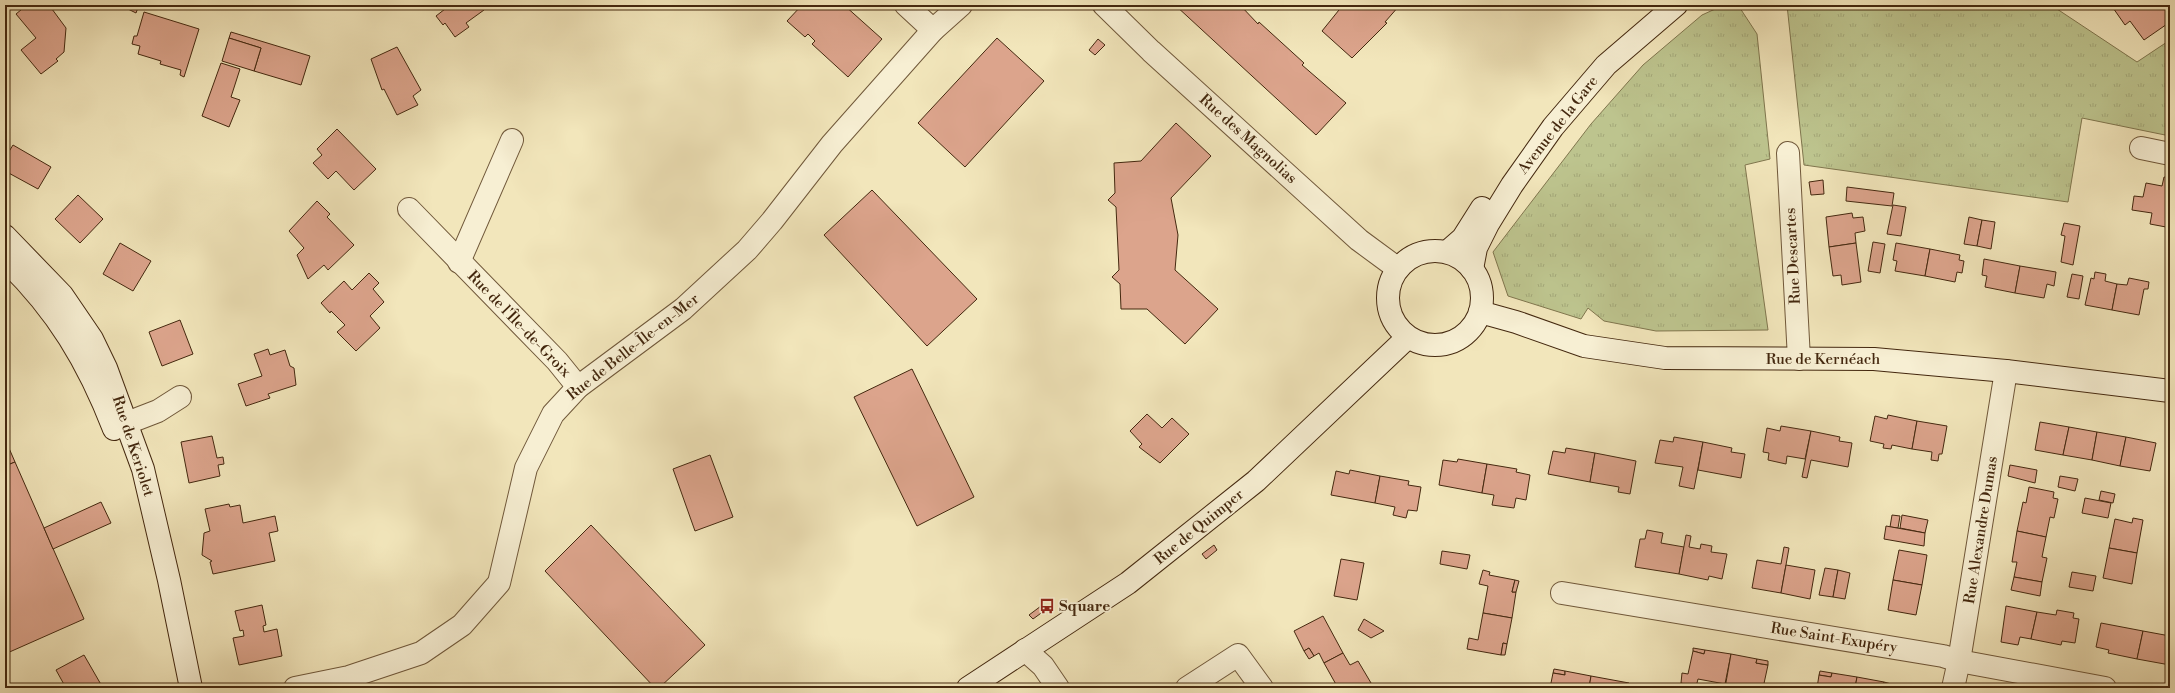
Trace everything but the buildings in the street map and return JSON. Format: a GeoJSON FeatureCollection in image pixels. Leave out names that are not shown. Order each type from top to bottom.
{"type":"FeatureCollection","features":[{"type":"Feature","properties":{"kind":"street"},"geometry":{"type":"LineString","coordinates":[[906,5],[933,30]]}},
{"type":"Feature","properties":{"kind":"street","name":"Rue de Belle-Île-en-Mer"},"geometry":{"type":"LineString","coordinates":[[295,688],[349,677],[421,654],[462,625],[499,583],[526,468],[553,414],[578,387],[683,309],[746,250],[861,112],[933,30],[961,5]]}},
{"type":"Feature","properties":{"kind":"street","name":"Rue des Magnolias"},"geometry":{"type":"LineString","coordinates":[[1104,5],[1151,51],[1359,240],[1398,268]]}},
{"type":"Feature","properties":{"kind":"street","name":"Avenue de la Gare"},"geometry":{"type":"LineString","coordinates":[[1447,252],[1470,228],[1514,160],[1562,99],[1610,47],[1659,5]]}},
{"type":"Feature","properties":{"kind":"street","name":"Avenue de la Gare"},"geometry":{"type":"LineString","coordinates":[[1472,269],[1476,248],[1488,224],[1512,184],[1553,127],[1606,65],[1676,5]]}},
{"type":"Feature","properties":{"kind":"street"},"geometry":{"type":"LineString","coordinates":[[459,262],[512,140]]}},
{"type":"Feature","properties":{"kind":"street"},"geometry":{"type":"LineString","coordinates":[[2141,148],[2170,154]]}},
{"type":"Feature","properties":{"kind":"street","name":"Rue Descartes"},"geometry":{"type":"LineString","coordinates":[[1788,153],[1799,360]]}},
{"type":"Feature","properties":{"kind":"street","name":"Rue de l'Île-de-Groix"},"geometry":{"type":"LineString","coordinates":[[409,209],[557,361],[578,387]]}},
{"type":"Feature","properties":{"kind":"street","name":"Rue de Keriolet"},"geometry":{"type":"LineString","coordinates":[[5,236],[62,296],[92,339],[106,368],[158,581],[176,688]]}},
{"type":"Feature","properties":{"kind":"street"},"geometry":{"type":"LineString","coordinates":[[1431,250],[1447,252],[1462,258],[1472,269],[1480,282],[1482,297],[1480,312],[1473,326],[1461,337],[1447,343],[1431,345],[1407,338],[1396,325],[1388,306],[1388,290],[1393,275],[1406,260],[1415,254],[1431,250]]}},
{"type":"Feature","properties":{"kind":"street","name":"Rue de Keriolet"},"geometry":{"type":"LineString","coordinates":[[5,260],[48,307],[79,352],[120,425],[143,470],[170,580],[191,688]]}},
{"type":"Feature","properties":{"kind":"street","name":"Rue de Kernéach"},"geometry":{"type":"LineString","coordinates":[[1480,312],[1516,322],[1584,346],[1665,358],[1799,360],[1874,359],[2006,371],[2170,391]]}},
{"type":"Feature","properties":{"kind":"street","name":"Rue de Quimper"},"geometry":{"type":"LineString","coordinates":[[968,688],[1128,583],[1256,481],[1407,338]]}},
{"type":"Feature","properties":{"kind":"street","name":"Rue Alexandre Dumas"},"geometry":{"type":"LineString","coordinates":[[1953,688],[1959,661],[2006,371]]}},
{"type":"Feature","properties":{"kind":"street"},"geometry":{"type":"LineString","coordinates":[[120,425],[158,411],[180,397]]}},
{"type":"Feature","properties":{"kind":"street","name":"Rue Saint-Exupéry"},"geometry":{"type":"LineString","coordinates":[[1562,593],[1943,656],[1959,661],[2105,688]]}},
{"type":"Feature","properties":{"kind":"street"},"geometry":{"type":"LineString","coordinates":[[1026,650],[1042,666],[1058,688]]}},
{"type":"Feature","properties":{"kind":"street"},"geometry":{"type":"LineString","coordinates":[[1187,688],[1238,655],[1262,688]]}},
{"type":"Feature","properties":{"kind":"green space"},"geometry":{"type":"Polygon","coordinates":[[[1724,5],[1738,5],[1757,34],[1770,159],[1745,165],[1768,330],[1656,331],[1604,321],[1588,308],[1581,319],[1508,296],[1493,252],[1591,124],[1643,65],[1702,15],[1724,5]]]}},
{"type":"Feature","properties":{"kind":"green space"},"geometry":{"type":"Polygon","coordinates":[[[1787,5],[2051,5],[2137,62],[2170,40],[2170,136],[2082,118],[2068,202],[1804,165],[1787,5]]]}},
{"type":"Feature","properties":{"kind":"place","name":"Square"},"geometry":{"type":"Point","coordinates":[1047,606]}}]}
